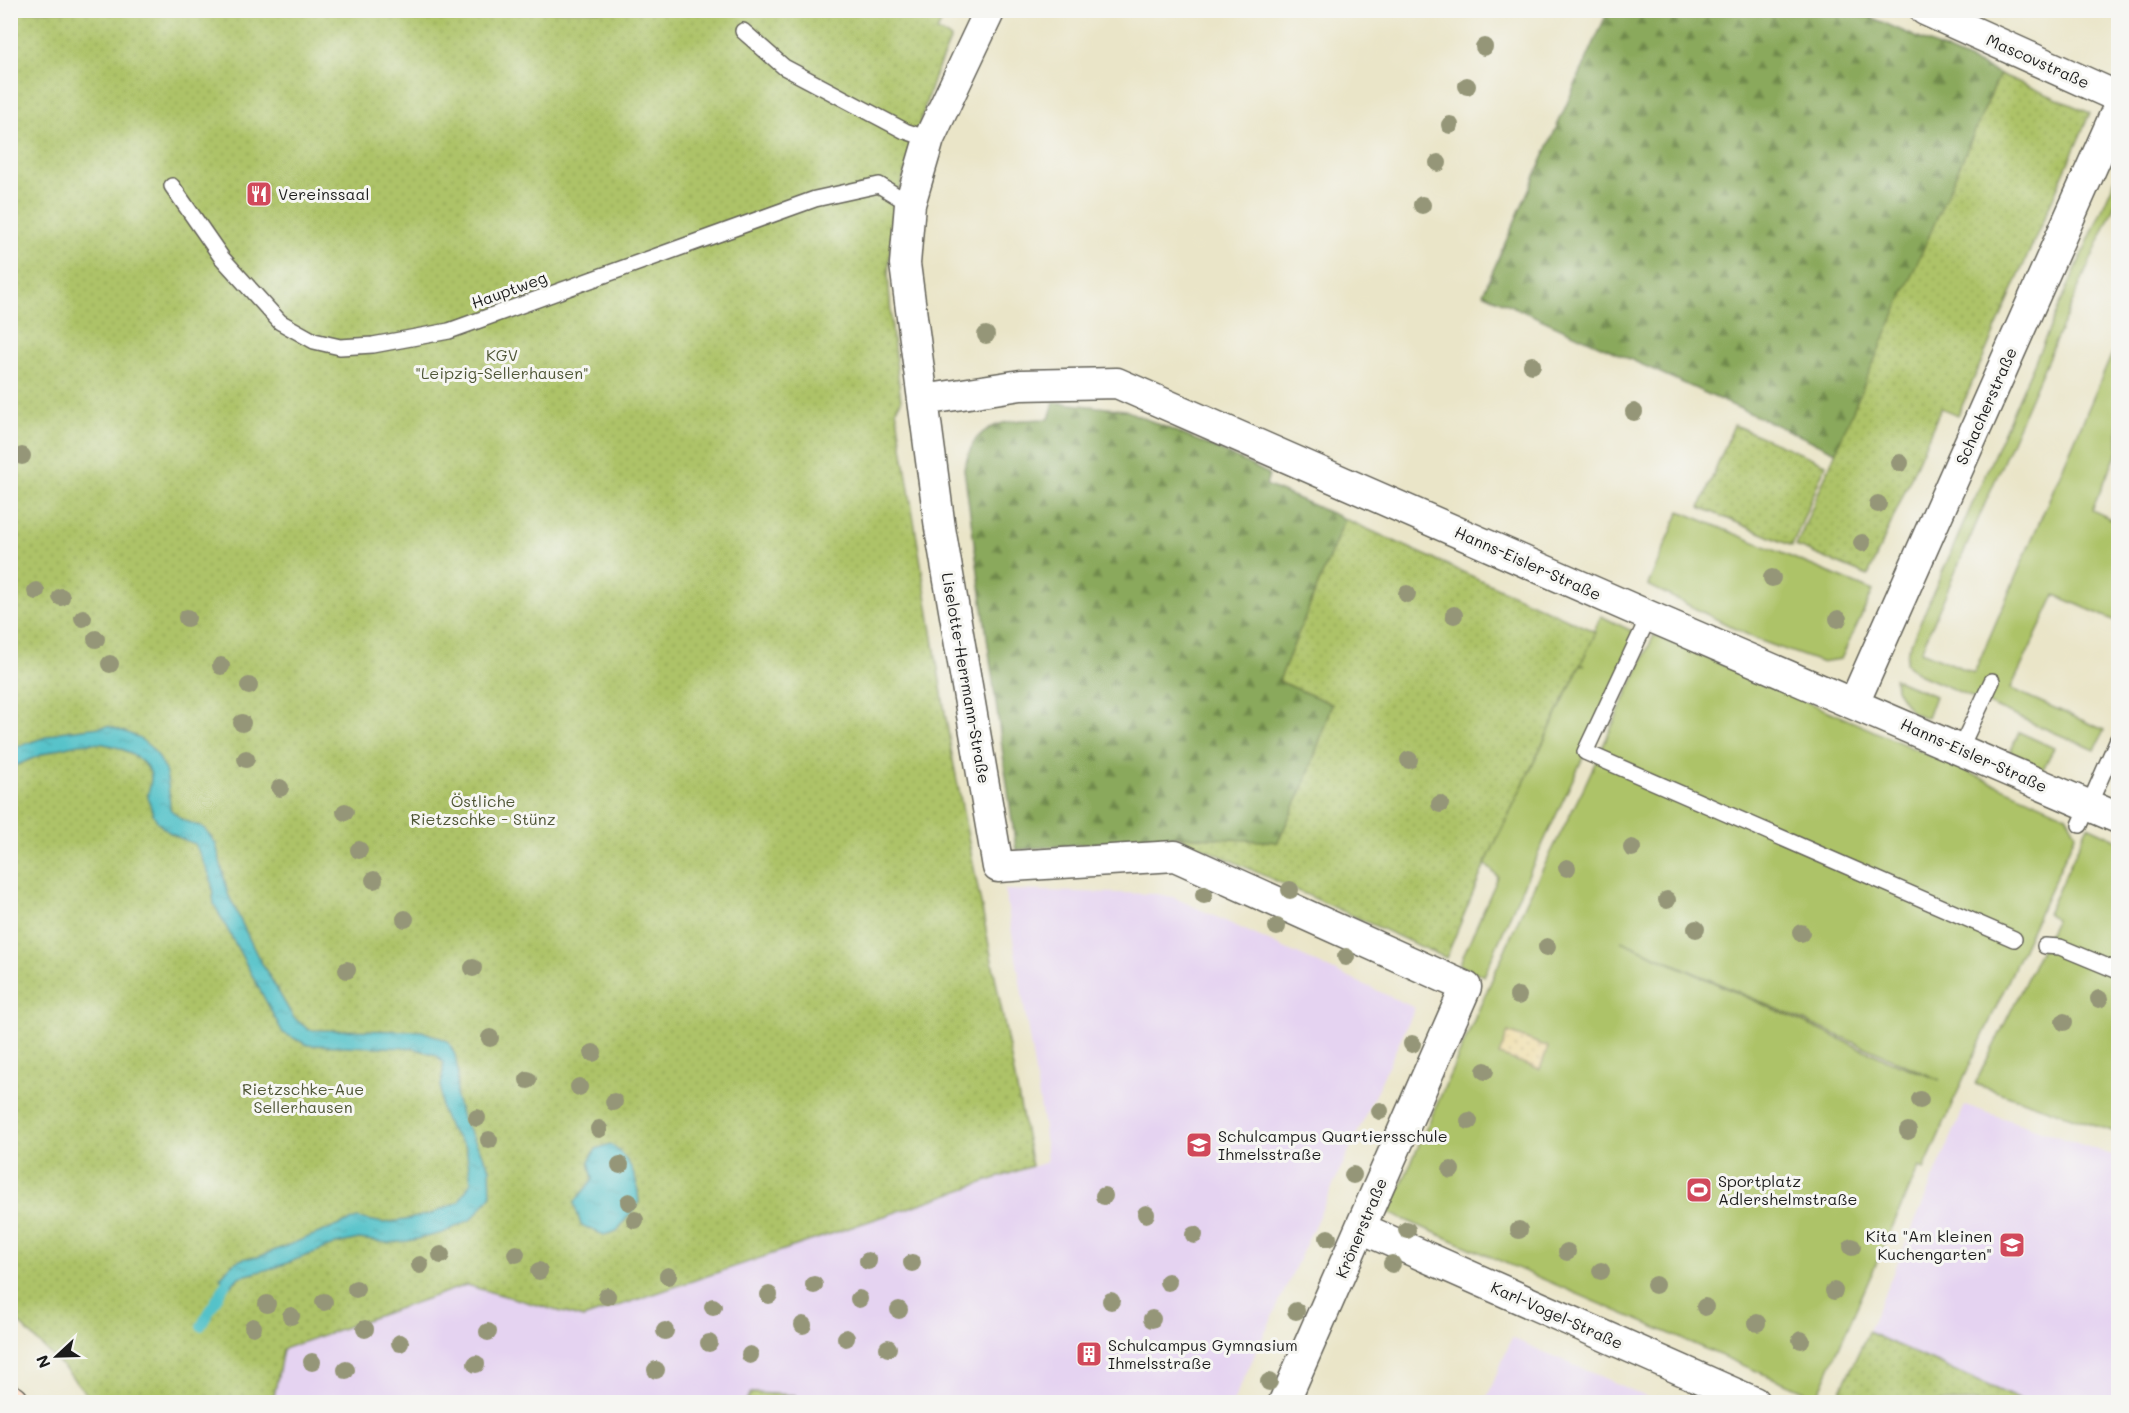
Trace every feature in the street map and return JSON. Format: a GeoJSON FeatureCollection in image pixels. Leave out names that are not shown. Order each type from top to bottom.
{"type":"FeatureCollection","features":[{"type":"Feature","properties":{"kind":"street","name":"Liselotte-Herrmann-Straße"},"geometry":{"type":"LineString","coordinates":[[990,10],[929,139],[910,204],[905,264],[940,528],[998,867],[1175,856],[1466,987]]}},
{"type":"Feature","properties":{"kind":"street","name":"Mascovstraße"},"geometry":{"type":"LineString","coordinates":[[1925,10],[2118,97]]}},
{"type":"Feature","properties":{"kind":"street","name":"Schacherstraße"},"geometry":{"type":"LineString","coordinates":[[1854,703],[2118,108]]}},
{"type":"Feature","properties":{"kind":"street","name":"Hanns-Eisler-Straße"},"geometry":{"type":"LineString","coordinates":[[922,400],[1021,385],[1117,383],[1649,616],[1960,749],[2085,815],[2118,818]]}},
{"type":"Feature","properties":{"kind":"street","name":"Krönerstraße"},"geometry":{"type":"LineString","coordinates":[[1284,1402],[1466,987]]}},
{"type":"Feature","properties":{"kind":"street","name":"Karl-Vogel-Straße"},"geometry":{"type":"LineString","coordinates":[[1361,1228],[1754,1402]]}},
{"type":"Feature","properties":{"kind":"lane"},"geometry":{"type":"LineString","coordinates":[[743,31],[783,67],[905,131],[929,139]]}},
{"type":"Feature","properties":{"kind":"lane","name":"Hauptweg"},"geometry":{"type":"LineString","coordinates":[[172,186],[222,258],[280,322],[314,341],[340,347],[373,345],[448,331],[815,199],[879,185],[910,204]]}},
{"type":"Feature","properties":{"kind":"lane"},"geometry":{"type":"LineString","coordinates":[[1649,616],[1585,752],[2014,939]]}},
{"type":"Feature","properties":{"kind":"lane"},"geometry":{"type":"LineString","coordinates":[[1960,749],[1992,681]]}},
{"type":"Feature","properties":{"kind":"lane"},"geometry":{"type":"LineString","coordinates":[[2085,815],[2118,739]]}},
{"type":"Feature","properties":{"kind":"lane"},"geometry":{"type":"LineString","coordinates":[[2045,945],[2060,947],[2118,971]]}},
{"type":"Feature","properties":{"kind":"shaded area","name":"Schulcampus Quartiersschule Ihmelsstraße"},"geometry":{"type":"Polygon","coordinates":[[[1005,890],[1157,894],[1173,897],[1415,1008],[1233,1402],[273,1402],[283,1349],[467,1285],[583,1318],[1047,1162],[1044,1128],[1005,890]]]}},
{"type":"Feature","properties":{"kind":"shaded area","name":"Kita \"Am kleinen Kuchengarten\""},"geometry":{"type":"Polygon","coordinates":[[[1965,1105],[2118,1157],[2118,1402],[2025,1402],[1868,1332],[1965,1105]]]}},
{"type":"Feature","properties":{"kind":"shaded area"},"geometry":{"type":"Polygon","coordinates":[[[1512,1338],[1636,1392],[1656,1402],[1485,1402],[1512,1338]]]}},
{"type":"Feature","properties":{"kind":"green space","name":"Östliche Rietzschke - Stünz"},"geometry":{"type":"Polygon","coordinates":[[[10,11],[947,11],[937,31],[951,38],[934,77],[894,208],[888,273],[901,401],[896,409],[952,755],[1032,1166],[583,1318],[466,1285],[283,1349],[273,1402],[93,1402],[67,1371],[11,1315],[10,11]]]}},
{"type":"Feature","properties":{"kind":"green space"},"geometry":{"type":"Polygon","coordinates":[[[1608,11],[1857,11],[2000,74],[1836,452],[1483,293],[1608,11]]]}},
{"type":"Feature","properties":{"kind":"green space"},"geometry":{"type":"Polygon","coordinates":[[[2000,74],[2090,113],[1958,415],[1941,408],[1868,576],[1796,546],[2000,74]]]}},
{"type":"Feature","properties":{"kind":"green space"},"geometry":{"type":"Polygon","coordinates":[[[2118,173],[2118,197],[1921,651],[1974,673],[2118,340],[2118,451],[2092,510],[2118,522],[2118,622],[2055,595],[2009,688],[2104,730],[2095,750],[1918,674],[1906,663],[1908,650],[2118,173]]]}},
{"type":"Feature","properties":{"kind":"green space"},"geometry":{"type":"Polygon","coordinates":[[[1054,402],[1125,410],[1222,451],[1269,474],[1266,485],[1345,519],[1279,681],[1332,704],[1306,781],[1278,842],[1177,836],[1016,850],[964,469],[972,445],[984,431],[1011,421],[1049,419],[1054,402]]]}},
{"type":"Feature","properties":{"kind":"green space"},"geometry":{"type":"Polygon","coordinates":[[[1734,425],[1826,464],[1792,546],[1700,507],[1734,425]]]}},
{"type":"Feature","properties":{"kind":"green space"},"geometry":{"type":"Polygon","coordinates":[[[1680,511],[1873,591],[1841,659],[1820,662],[1758,640],[1648,585],[1680,511]]]}},
{"type":"Feature","properties":{"kind":"green space"},"geometry":{"type":"Polygon","coordinates":[[[1345,519],[1596,632],[1485,864],[1446,958],[1177,836],[1278,842],[1306,781],[1332,704],[1279,681],[1345,519]]]}},
{"type":"Feature","properties":{"kind":"green space"},"geometry":{"type":"Polygon","coordinates":[[[1601,616],[1640,635],[1518,897],[1484,976],[1459,965],[1498,877],[1485,864],[1580,666],[1585,665],[1578,665],[1601,616]]]}},
{"type":"Feature","properties":{"kind":"green space"},"geometry":{"type":"Polygon","coordinates":[[[1654,635],[2066,815],[2076,833],[1924,1169],[1919,1167],[1817,1397],[1389,1213],[1527,900],[1584,787],[1654,635]],[[1621,941],[1887,1060],[1940,1080],[1621,941]]]}},
{"type":"Feature","properties":{"kind":"green space"},"geometry":{"type":"Polygon","coordinates":[[[1895,679],[1935,696],[1927,718],[1911,712],[1896,689],[1895,679]]]}},
{"type":"Feature","properties":{"kind":"green space"},"geometry":{"type":"Polygon","coordinates":[[[2019,732],[2054,748],[2042,771],[2009,755],[2019,732]]]}},
{"type":"Feature","properties":{"kind":"green space"},"geometry":{"type":"Polygon","coordinates":[[[2088,826],[2118,840],[2118,1133],[1975,1084],[2056,919],[2047,914],[2088,826]]]}},
{"type":"Feature","properties":{"kind":"green space"},"geometry":{"type":"Polygon","coordinates":[[[1868,1332],[2025,1402],[1853,1402],[1838,1396],[1868,1332]]]}},
{"type":"Feature","properties":{"kind":"green space"},"geometry":{"type":"Polygon","coordinates":[[[751,1393],[795,1395],[793,1402],[745,1402],[751,1393]]]}},
{"type":"Feature","properties":{"kind":"sand"},"geometry":{"type":"Polygon","coordinates":[[[1508,1032],[1548,1047],[1540,1069],[1499,1055],[1508,1032]]]}},
{"type":"Feature","properties":{"kind":"water"},"geometry":{"type":"Polygon","coordinates":[[[108,726],[135,736],[151,748],[165,771],[170,809],[181,819],[204,828],[216,844],[228,894],[257,955],[293,1017],[309,1030],[422,1031],[448,1041],[455,1055],[458,1072],[456,1098],[462,1118],[490,1168],[491,1196],[472,1219],[443,1233],[408,1241],[388,1243],[359,1239],[336,1244],[277,1267],[239,1277],[232,1285],[220,1278],[228,1268],[240,1260],[258,1257],[357,1218],[384,1223],[405,1220],[433,1213],[459,1202],[471,1182],[466,1147],[449,1128],[441,1108],[444,1063],[436,1055],[413,1048],[308,1045],[283,1033],[214,904],[211,878],[195,844],[168,832],[154,816],[148,797],[151,775],[139,759],[115,747],[85,744],[55,750],[11,768],[11,749],[60,732],[108,726]]]}},
{"type":"Feature","properties":{"kind":"water"},"geometry":{"type":"Polygon","coordinates":[[[610,1144],[624,1156],[632,1169],[639,1202],[617,1231],[604,1235],[581,1225],[574,1203],[593,1179],[589,1161],[596,1149],[610,1144]]]}},
{"type":"Feature","properties":{"kind":"waterway"},"geometry":{"type":"LineString","coordinates":[[201,1326],[233,1271]]}},
{"type":"Feature","properties":{"kind":"tram line"},"geometry":{"type":"LineString","coordinates":[[10,1388],[24,1402]]}},
{"type":"Feature","properties":{"kind":"place","name":"Vereinssaal"},"geometry":{"type":"Point","coordinates":[259,194]}},
{"type":"Feature","properties":{"kind":"place","name":"Schulcampus Quartiersschule Ihmelsstraße"},"geometry":{"type":"Point","coordinates":[1199,1145]}},
{"type":"Feature","properties":{"kind":"place","name":"Sportplatz Adlershelmstraße"},"geometry":{"type":"Point","coordinates":[1699,1190]}},
{"type":"Feature","properties":{"kind":"place","name":"Kita \"Am kleinen Kuchengarten\""},"geometry":{"type":"Point","coordinates":[2012,1245]}},
{"type":"Feature","properties":{"kind":"place","name":"Schulcampus Gymnasium Ihmelsstraße"},"geometry":{"type":"Point","coordinates":[1089,1354]}},
{"type":"Feature","properties":{"kind":"park label","name":"KGV \"Leipzig-Sellerhausen\""},"geometry":{"type":"Point","coordinates":[502,364]}},
{"type":"Feature","properties":{"kind":"park label","name":"Rietzschke-Aue Sellerhausen"},"geometry":{"type":"Point","coordinates":[303,1098]}}]}
